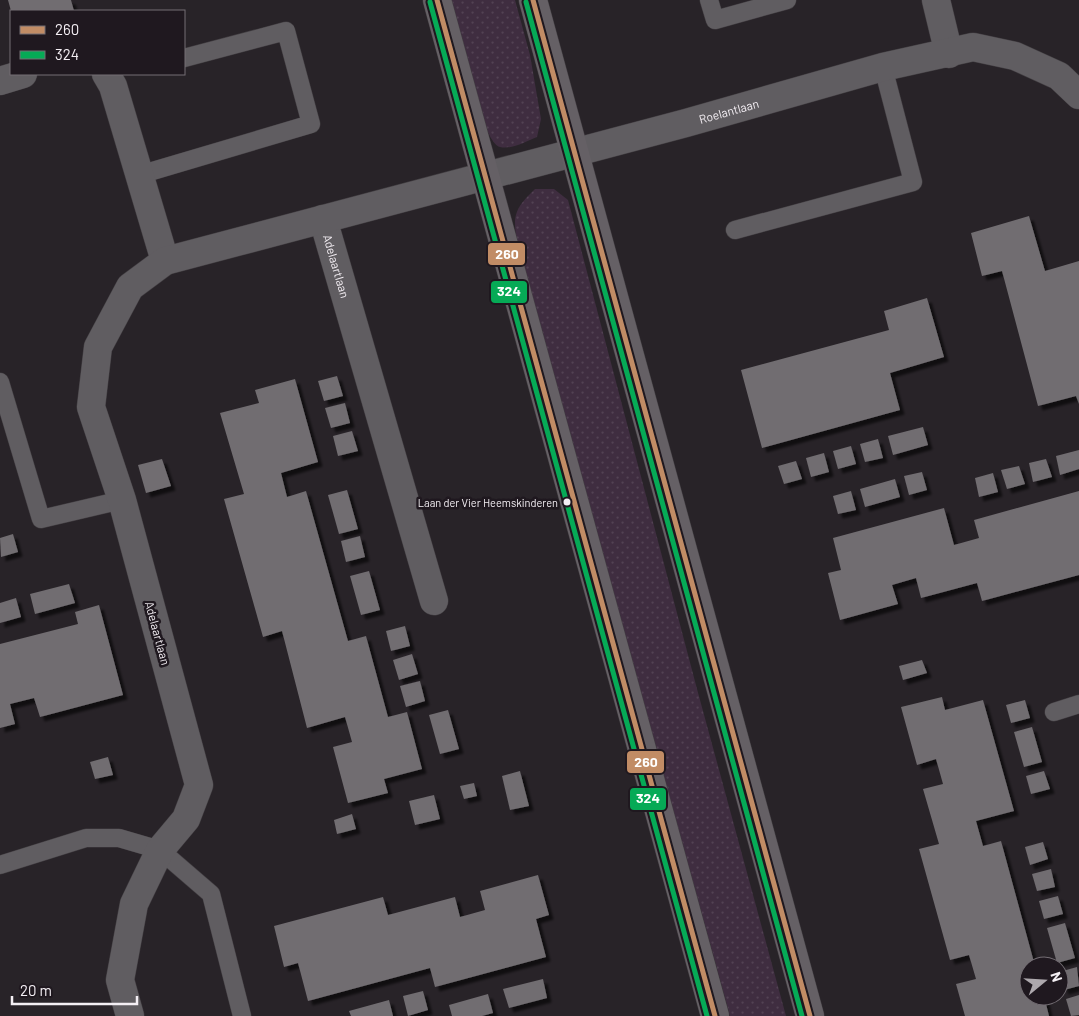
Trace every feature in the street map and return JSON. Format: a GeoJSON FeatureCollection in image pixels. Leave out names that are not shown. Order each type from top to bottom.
{"type":"FeatureCollection","features":[{"type":"Feature","properties":{"kind":"street"},"geometry":{"type":"LineString","coordinates":[[437,0],[715,1016]]}},
{"type":"Feature","properties":{"kind":"street"},"geometry":{"type":"LineString","coordinates":[[532,0],[810,1016]]}},
{"type":"Feature","properties":{"kind":"street"},"geometry":{"type":"LineString","coordinates":[[936,0],[949,54]]}},
{"type":"Feature","properties":{"kind":"street","name":"Roelantlaan"},"geometry":{"type":"LineString","coordinates":[[485,177],[883,67],[949,54],[973,47],[1014,56],[1059,76],[1079,95]]}},
{"type":"Feature","properties":{"kind":"street"},"geometry":{"type":"LineString","coordinates":[[0,81],[20,75]]}},
{"type":"Feature","properties":{"kind":"street"},"geometry":{"type":"LineString","coordinates":[[113,75],[139,175],[165,261]]}},
{"type":"Feature","properties":{"kind":"street","name":"Adelaartlaan"},"geometry":{"type":"LineString","coordinates":[[130,1016],[120,980],[134,904],[160,850],[186,819],[199,785],[122,500],[91,408],[98,347],[130,287],[165,261],[485,177]]}},
{"type":"Feature","properties":{"kind":"street","name":"Adelaartlaan"},"geometry":{"type":"LineString","coordinates":[[323,219],[434,601]]}},
{"type":"Feature","properties":{"kind":"lane"},"geometry":{"type":"LineString","coordinates":[[709,0],[714,20],[787,0]]}},
{"type":"Feature","properties":{"kind":"lane"},"geometry":{"type":"LineString","coordinates":[[139,175],[311,124],[286,31],[185,58]]}},
{"type":"Feature","properties":{"kind":"lane"},"geometry":{"type":"LineString","coordinates":[[735,230],[913,182],[883,67]]}},
{"type":"Feature","properties":{"kind":"lane"},"geometry":{"type":"LineString","coordinates":[[0,382],[41,519],[122,500]]}},
{"type":"Feature","properties":{"kind":"lane"},"geometry":{"type":"LineString","coordinates":[[1054,712],[1079,704]]}},
{"type":"Feature","properties":{"kind":"lane"},"geometry":{"type":"LineString","coordinates":[[0,865],[86,838],[119,838],[160,850],[210,894],[242,1016]]}},
{"type":"Feature","properties":{"kind":"shaded area"},"geometry":{"type":"Polygon","coordinates":[[[446,0],[515,0],[530,55],[541,119],[537,137],[519,145],[504,148],[500,147],[493,140],[477,105],[446,0]]]}},
{"type":"Feature","properties":{"kind":"shaded area"},"geometry":{"type":"Polygon","coordinates":[[[535,189],[554,189],[568,200],[697,689],[786,1016],[730,1016],[518,248],[515,229],[516,215],[522,203],[535,189]]]}},
{"type":"Feature","properties":{"kind":"building"},"geometry":{"type":"Polygon","coordinates":[[[8,0],[71,0],[74,10],[11,10],[8,0]]]}},
{"type":"Feature","properties":{"kind":"building"},"geometry":{"type":"Polygon","coordinates":[[[1029,216],[1045,271],[1079,261],[1079,404],[1076,396],[1038,406],[1002,271],[982,276],[971,233],[1029,216]]]}},
{"type":"Feature","properties":{"kind":"building"},"geometry":{"type":"Polygon","coordinates":[[[927,298],[944,357],[890,373],[900,410],[762,448],[741,370],[889,330],[884,311],[927,298]]]}},
{"type":"Feature","properties":{"kind":"building"},"geometry":{"type":"Polygon","coordinates":[[[337,376],[343,396],[324,401],[318,381],[337,376]]]}},
{"type":"Feature","properties":{"kind":"building"},"geometry":{"type":"Polygon","coordinates":[[[295,379],[318,462],[281,473],[287,497],[306,491],[348,641],[366,636],[388,717],[407,712],[422,769],[384,779],[388,793],[348,803],[333,747],[352,742],[345,717],[307,728],[282,631],[263,637],[224,499],[244,494],[220,413],[259,403],[255,390],[295,379]]]}},
{"type":"Feature","properties":{"kind":"building"},"geometry":{"type":"Polygon","coordinates":[[[345,403],[350,423],[331,428],[325,408],[345,403]]]}},
{"type":"Feature","properties":{"kind":"building"},"geometry":{"type":"Polygon","coordinates":[[[923,427],[928,445],[893,455],[888,436],[923,427]]]}},
{"type":"Feature","properties":{"kind":"building"},"geometry":{"type":"Polygon","coordinates":[[[352,431],[358,451],[338,456],[333,436],[352,431]]]}},
{"type":"Feature","properties":{"kind":"building"},"geometry":{"type":"Polygon","coordinates":[[[878,439],[883,458],[865,462],[860,444],[878,439]]]}},
{"type":"Feature","properties":{"kind":"building"},"geometry":{"type":"Polygon","coordinates":[[[851,446],[856,464],[838,469],[833,451],[851,446]]]}},
{"type":"Feature","properties":{"kind":"building"},"geometry":{"type":"Polygon","coordinates":[[[1079,450],[1079,469],[1060,475],[1056,456],[1079,450]]]}},
{"type":"Feature","properties":{"kind":"building"},"geometry":{"type":"Polygon","coordinates":[[[824,453],[829,472],[811,477],[806,458],[824,453]]]}},
{"type":"Feature","properties":{"kind":"building"},"geometry":{"type":"Polygon","coordinates":[[[162,459],[171,486],[146,493],[138,465],[162,459]]]}},
{"type":"Feature","properties":{"kind":"building"},"geometry":{"type":"Polygon","coordinates":[[[1046,459],[1052,477],[1033,482],[1029,463],[1046,459]]]}},
{"type":"Feature","properties":{"kind":"building"},"geometry":{"type":"Polygon","coordinates":[[[796,461],[802,479],[784,484],[778,466],[796,461]]]}},
{"type":"Feature","properties":{"kind":"building"},"geometry":{"type":"Polygon","coordinates":[[[1019,466],[1025,484],[1007,489],[1001,470],[1019,466]]]}},
{"type":"Feature","properties":{"kind":"building"},"geometry":{"type":"Polygon","coordinates":[[[922,472],[927,490],[909,495],[904,476],[922,472]]]}},
{"type":"Feature","properties":{"kind":"building"},"geometry":{"type":"Polygon","coordinates":[[[993,473],[998,492],[979,497],[975,478],[993,473]]]}},
{"type":"Feature","properties":{"kind":"building"},"geometry":{"type":"Polygon","coordinates":[[[895,479],[900,497],[865,507],[860,489],[895,479]]]}},
{"type":"Feature","properties":{"kind":"building"},"geometry":{"type":"Polygon","coordinates":[[[347,490],[358,529],[339,534],[328,495],[347,490]]]}},
{"type":"Feature","properties":{"kind":"building"},"geometry":{"type":"Polygon","coordinates":[[[851,491],[856,510],[838,514],[833,496],[851,491]]]}},
{"type":"Feature","properties":{"kind":"building"},"geometry":{"type":"Polygon","coordinates":[[[1079,491],[1079,575],[982,601],[977,583],[921,598],[916,578],[892,585],[898,604],[840,620],[828,573],[841,570],[833,538],[944,508],[954,545],[979,538],[974,520],[1079,491]]]}},
{"type":"Feature","properties":{"kind":"building"},"geometry":{"type":"Polygon","coordinates":[[[13,534],[18,552],[1,557],[0,538],[13,534]]]}},
{"type":"Feature","properties":{"kind":"building"},"geometry":{"type":"Polygon","coordinates":[[[360,536],[365,557],[346,562],[341,541],[360,536]]]}},
{"type":"Feature","properties":{"kind":"building"},"geometry":{"type":"Polygon","coordinates":[[[369,571],[380,610],[361,615],[350,576],[369,571]]]}},
{"type":"Feature","properties":{"kind":"building"},"geometry":{"type":"Polygon","coordinates":[[[69,584],[75,603],[35,614],[30,594],[69,584]]]}},
{"type":"Feature","properties":{"kind":"building"},"geometry":{"type":"Polygon","coordinates":[[[16,598],[21,617],[0,623],[0,603],[16,598]]]}},
{"type":"Feature","properties":{"kind":"building"},"geometry":{"type":"Polygon","coordinates":[[[99,605],[123,695],[40,717],[34,698],[10,704],[15,724],[0,728],[0,644],[78,624],[75,612],[99,605]]]}},
{"type":"Feature","properties":{"kind":"building"},"geometry":{"type":"Polygon","coordinates":[[[405,626],[410,646],[391,651],[386,631],[405,626]]]}},
{"type":"Feature","properties":{"kind":"building"},"geometry":{"type":"Polygon","coordinates":[[[412,654],[418,674],[399,680],[393,660],[412,654]]]}},
{"type":"Feature","properties":{"kind":"building"},"geometry":{"type":"Polygon","coordinates":[[[922,660],[927,673],[903,680],[899,666],[922,660]]]}},
{"type":"Feature","properties":{"kind":"building"},"geometry":{"type":"Polygon","coordinates":[[[420,681],[425,701],[406,707],[400,686],[420,681]]]}},
{"type":"Feature","properties":{"kind":"building"},"geometry":{"type":"Polygon","coordinates":[[[942,697],[945,710],[983,700],[1014,811],[976,821],[983,846],[1001,841],[1032,956],[1019,956],[1019,1006],[1046,1006],[1049,1016],[965,1016],[956,984],[976,979],[969,955],[950,960],[919,849],[939,844],[923,789],[943,784],[936,759],[917,765],[901,707],[942,697]]]}},
{"type":"Feature","properties":{"kind":"building"},"geometry":{"type":"Polygon","coordinates":[[[1025,700],[1030,718],[1011,723],[1006,705],[1025,700]]]}},
{"type":"Feature","properties":{"kind":"building"},"geometry":{"type":"Polygon","coordinates":[[[448,710],[459,749],[440,754],[429,715],[448,710]]]}},
{"type":"Feature","properties":{"kind":"building"},"geometry":{"type":"Polygon","coordinates":[[[1032,727],[1042,762],[1024,767],[1014,732],[1032,727]]]}},
{"type":"Feature","properties":{"kind":"building"},"geometry":{"type":"Polygon","coordinates":[[[108,757],[113,775],[95,779],[90,762],[108,757]]]}},
{"type":"Feature","properties":{"kind":"building"},"geometry":{"type":"Polygon","coordinates":[[[520,771],[529,806],[510,810],[502,776],[520,771]]]}},
{"type":"Feature","properties":{"kind":"building"},"geometry":{"type":"Polygon","coordinates":[[[1044,771],[1050,789],[1031,794],[1026,776],[1044,771]]]}},
{"type":"Feature","properties":{"kind":"building"},"geometry":{"type":"Polygon","coordinates":[[[474,783],[477,796],[464,799],[460,786],[474,783]]]}},
{"type":"Feature","properties":{"kind":"building"},"geometry":{"type":"Polygon","coordinates":[[[434,795],[440,819],[415,825],[409,801],[434,795]]]}},
{"type":"Feature","properties":{"kind":"building"},"geometry":{"type":"Polygon","coordinates":[[[352,814],[356,829],[337,834],[334,820],[352,814]]]}},
{"type":"Feature","properties":{"kind":"building"},"geometry":{"type":"Polygon","coordinates":[[[1043,842],[1048,859],[1030,865],[1025,847],[1043,842]]]}},
{"type":"Feature","properties":{"kind":"building"},"geometry":{"type":"Polygon","coordinates":[[[1051,869],[1055,887],[1037,891],[1032,874],[1051,869]]]}},
{"type":"Feature","properties":{"kind":"building"},"geometry":{"type":"Polygon","coordinates":[[[538,875],[549,915],[536,919],[546,957],[435,987],[430,968],[308,1001],[298,963],[284,967],[274,926],[383,897],[388,915],[455,897],[460,917],[485,910],[480,891],[538,875]]]}},
{"type":"Feature","properties":{"kind":"building"},"geometry":{"type":"Polygon","coordinates":[[[1058,896],[1063,914],[1044,919],[1039,901],[1058,896]]]}},
{"type":"Feature","properties":{"kind":"building"},"geometry":{"type":"Polygon","coordinates":[[[1065,923],[1075,958],[1069,960],[1069,956],[1055,956],[1047,928],[1065,923]]]}},
{"type":"Feature","properties":{"kind":"building"},"geometry":{"type":"Polygon","coordinates":[[[1077,967],[1079,986],[1069,989],[1069,969],[1077,967]]]}},
{"type":"Feature","properties":{"kind":"building"},"geometry":{"type":"Polygon","coordinates":[[[543,979],[547,998],[509,1008],[503,989],[543,979]]]}},
{"type":"Feature","properties":{"kind":"building"},"geometry":{"type":"Polygon","coordinates":[[[423,991],[428,1010],[408,1016],[403,996],[423,991]]]}},
{"type":"Feature","properties":{"kind":"building"},"geometry":{"type":"Polygon","coordinates":[[[488,994],[493,1013],[482,1016],[452,1016],[449,1005],[488,994]]]}},
{"type":"Feature","properties":{"kind":"building"},"geometry":{"type":"Polygon","coordinates":[[[1079,995],[1079,1015],[1071,1016],[1068,1006],[1069,998],[1079,995]]]}},
{"type":"Feature","properties":{"kind":"building"},"geometry":{"type":"Polygon","coordinates":[[[389,1000],[393,1016],[351,1016],[349,1011],[389,1000]]]}},
{"type":"Feature","properties":{"kind":"transit line","name":"260"},"geometry":{"type":"LineString","coordinates":[[437,0],[715,1016]]}},
{"type":"Feature","properties":{"kind":"transit line","name":"260"},"geometry":{"type":"LineString","coordinates":[[533,0],[810,1016]]}},
{"type":"Feature","properties":{"kind":"transit line","name":"324"},"geometry":{"type":"LineString","coordinates":[[430,2],[707,1016]]}},
{"type":"Feature","properties":{"kind":"transit line","name":"324"},"geometry":{"type":"LineString","coordinates":[[526,2],[802,1016]]}},
{"type":"Feature","properties":{"kind":"place","name":"Laan der Vier Heemskinderen"},"geometry":{"type":"Point","coordinates":[567,502]}}]}
